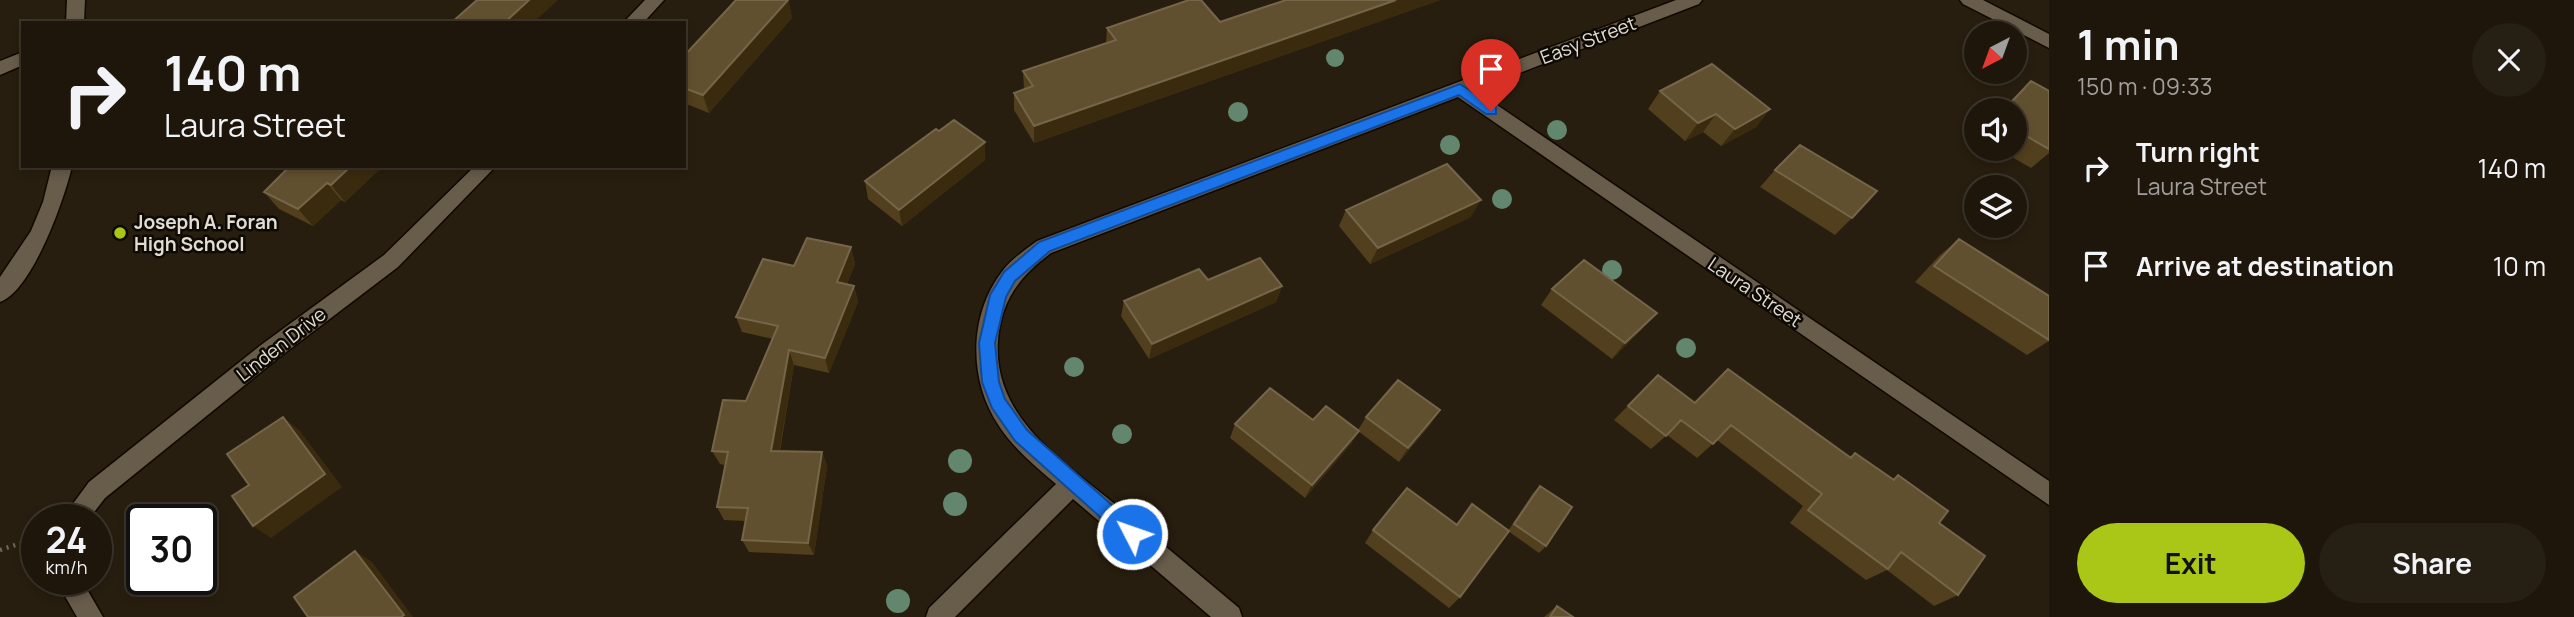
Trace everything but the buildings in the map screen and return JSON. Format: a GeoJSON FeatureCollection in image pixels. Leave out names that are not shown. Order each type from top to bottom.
{"type":"FeatureCollection","features":[{"type":"Feature","properties":{"kind":"street"},"geometry":{"type":"LineString","coordinates":[[75,21],[76,0]]}},
{"type":"Feature","properties":{"kind":"street"},"geometry":{"type":"LineString","coordinates":[[634,21],[655,0]]}},
{"type":"Feature","properties":{"kind":"street","name":"Easy Street"},"geometry":{"type":"LineString","coordinates":[[1230,617],[1073,483],[1007,419],[990,382],[987,343],[998,295],[1010,276],[1044,247],[1692,0]]}},
{"type":"Feature","properties":{"kind":"street"},"geometry":{"type":"LineString","coordinates":[[1969,0],[2049,42]]}},
{"type":"Feature","properties":{"kind":"street"},"geometry":{"type":"LineString","coordinates":[[0,68],[21,59]]}},
{"type":"Feature","properties":{"kind":"street","name":"Laura Street"},"geometry":{"type":"LineString","coordinates":[[1460,89],[2049,494]]}},
{"type":"Feature","properties":{"kind":"street"},"geometry":{"type":"LineString","coordinates":[[0,293],[41,236],[57,193],[62,168]]}},
{"type":"Feature","properties":{"kind":"street","name":"Linden Drive"},"geometry":{"type":"LineString","coordinates":[[86,504],[97,490],[269,352],[391,261],[484,168]]}},
{"type":"Feature","properties":{"kind":"street"},"geometry":{"type":"LineString","coordinates":[[937,617],[1073,483]]}},
{"type":"Feature","properties":{"kind":"street"},"geometry":{"type":"LineString","coordinates":[[77,595],[91,617]]}},
{"type":"Feature","properties":{"kind":"path"},"geometry":{"type":"LineString","coordinates":[[0,550],[21,543]]}},
{"type":"Feature","properties":{"kind":"place","name":"Joseph A. Foran High School"},"geometry":{"type":"Point","coordinates":[120,233]}},
{"type":"Feature","properties":{"kind":"route"},"geometry":{"type":"LineString","coordinates":[[1132,534],[1021,436],[998,403],[990,382],[987,343],[998,295],[1010,276],[1044,247],[1460,89],[1491,111]]}}]}
